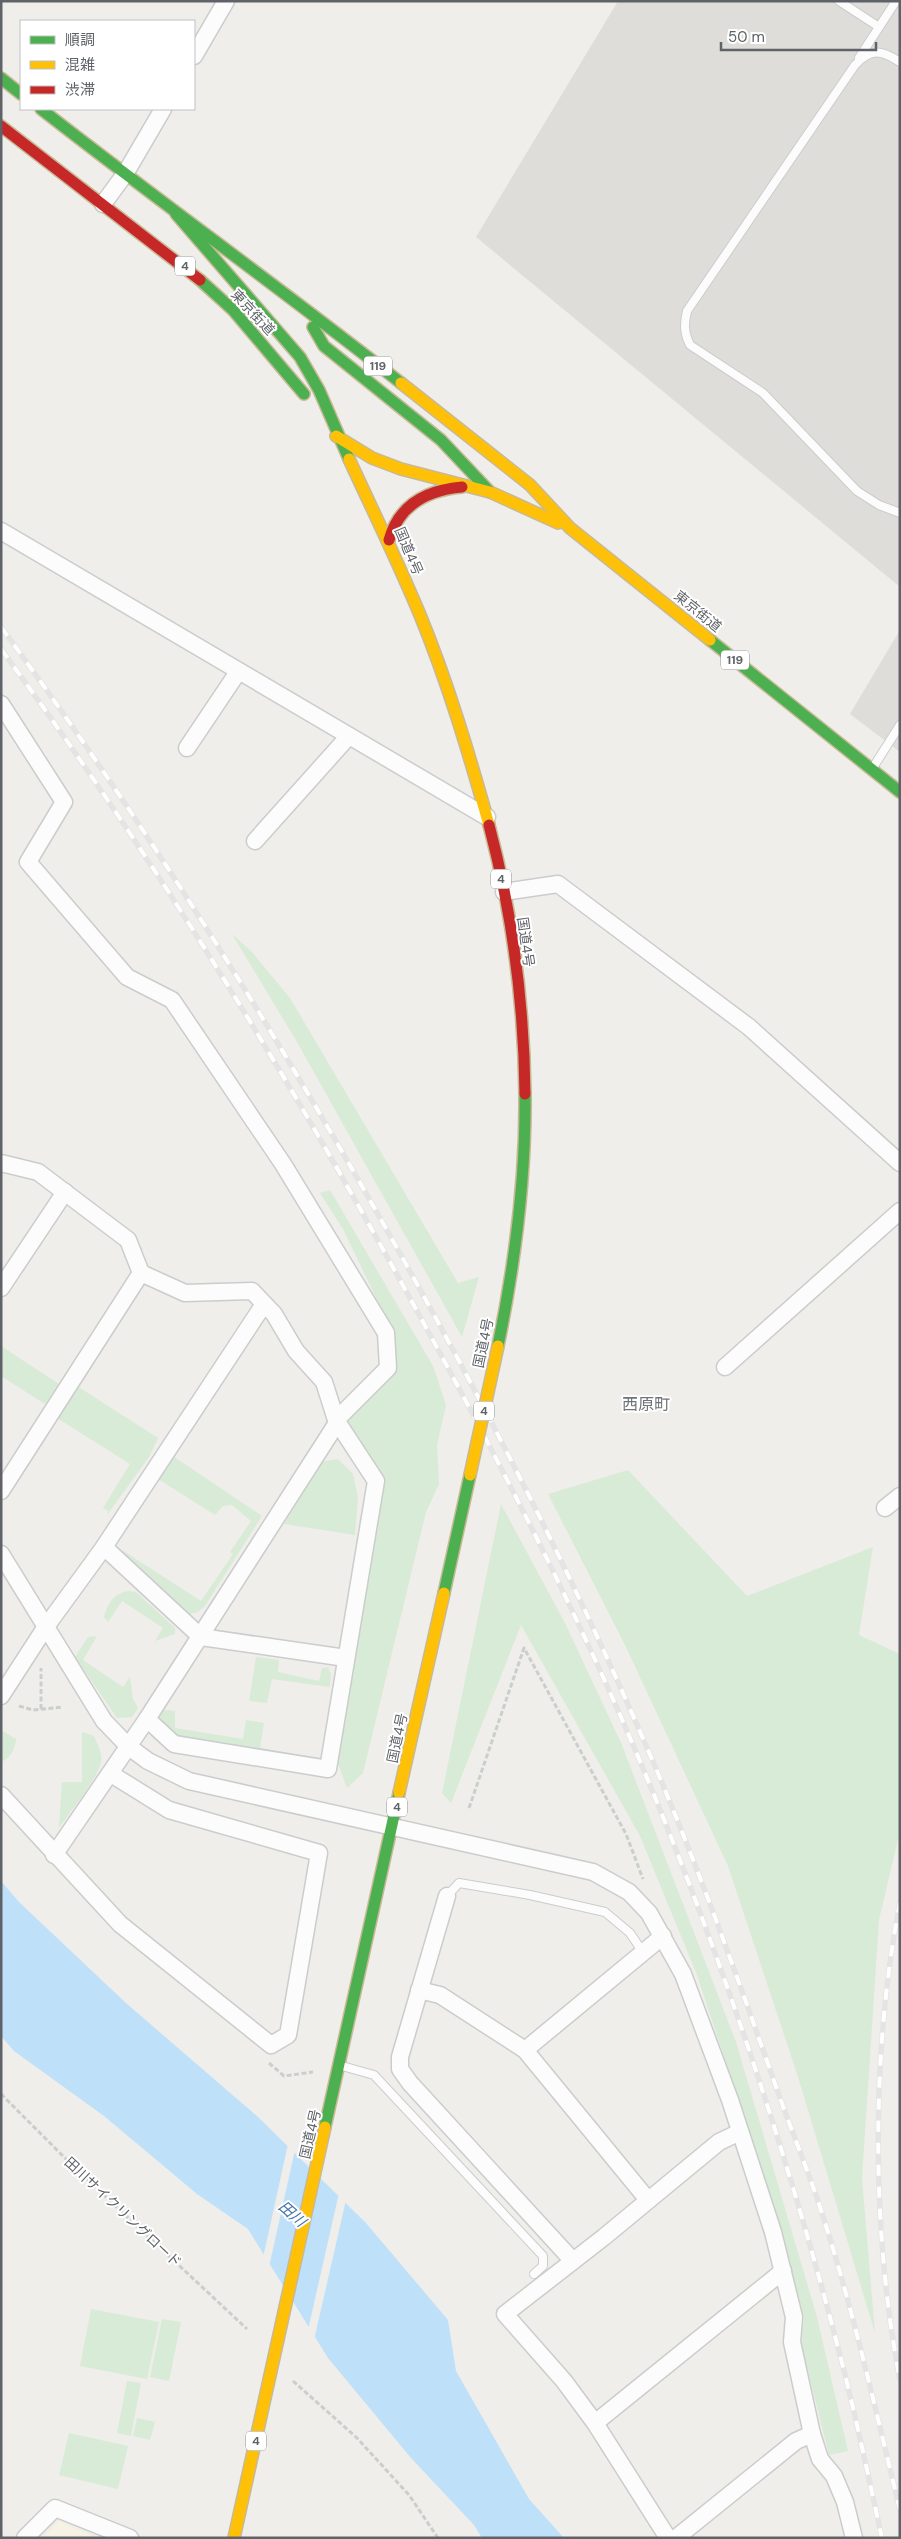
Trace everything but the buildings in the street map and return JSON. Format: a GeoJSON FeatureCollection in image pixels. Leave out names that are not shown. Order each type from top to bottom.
{"type":"FeatureCollection","features":[{"type":"Feature","properties":{"kind":"highway"},"geometry":{"type":"LineString","coordinates":[[1,78],[20,93]]}},
{"type":"Feature","properties":{"kind":"highway","name":"東京街道"},"geometry":{"type":"LineString","coordinates":[[41,110],[176,214],[312,314],[530,485],[570,528],[900,792]]}},
{"type":"Feature","properties":{"kind":"highway","name":"東京街道"},"geometry":{"type":"LineString","coordinates":[[1,126],[187,268],[233,310],[286,372],[339,439],[372,458],[387,464],[490,492],[570,528]]}},
{"type":"Feature","properties":{"kind":"highway","name":"国道4号"},"geometry":{"type":"LineString","coordinates":[[176,214],[304,362],[339,439],[389,540],[442,673],[468,750],[487,818],[504,892],[520,1013],[525,1072],[524,1139],[515,1250],[498,1346],[393,1828],[234,2538]]}},
{"type":"Feature","properties":{"kind":"highway","name":"東京街道"},"geometry":{"type":"LineString","coordinates":[[312,314],[314,331],[324,346],[441,440],[490,492]]}},
{"type":"Feature","properties":{"kind":"highway"},"geometry":{"type":"LineString","coordinates":[[389,540],[396,520],[419,498],[445,488],[469,487]]}},
{"type":"Feature","properties":{"kind":"street"},"geometry":{"type":"LineString","coordinates":[[195,54],[226,1]]}},
{"type":"Feature","properties":{"kind":"street"},"geometry":{"type":"LineString","coordinates":[[103,204],[125,174],[162,110]]}},
{"type":"Feature","properties":{"kind":"street"},"geometry":{"type":"LineString","coordinates":[[1,532],[487,818]]}},
{"type":"Feature","properties":{"kind":"street"},"geometry":{"type":"LineString","coordinates":[[187,748],[238,672]]}},
{"type":"Feature","properties":{"kind":"street"},"geometry":{"type":"LineString","coordinates":[[1,704],[64,802],[28,862],[127,977],[172,1000],[283,1164],[386,1333],[388,1368],[336,1420],[337,1423],[148,1719],[112,1774],[54,1855]]}},
{"type":"Feature","properties":{"kind":"street"},"geometry":{"type":"LineString","coordinates":[[255,841],[348,737]]}},
{"type":"Feature","properties":{"kind":"street"},"geometry":{"type":"LineString","coordinates":[[504,892],[558,884],[749,1027],[900,1163]]}},
{"type":"Feature","properties":{"kind":"street"},"geometry":{"type":"LineString","coordinates":[[1,1164],[38,1172],[128,1240],[140,1273],[185,1293],[252,1291],[274,1314],[296,1351],[324,1382],[336,1420],[376,1481],[328,1769],[174,1744],[148,1719]]}},
{"type":"Feature","properties":{"kind":"street"},"geometry":{"type":"LineString","coordinates":[[1,1288],[65,1192]]}},
{"type":"Feature","properties":{"kind":"street"},"geometry":{"type":"LineString","coordinates":[[725,1367],[900,1211]]}},
{"type":"Feature","properties":{"kind":"street"},"geometry":{"type":"LineString","coordinates":[[1,1491],[140,1273]]}},
{"type":"Feature","properties":{"kind":"street"},"geometry":{"type":"LineString","coordinates":[[1,1696],[45,1628],[104,1547],[264,1304]]}},
{"type":"Feature","properties":{"kind":"street"},"geometry":{"type":"LineString","coordinates":[[885,1508],[900,1496]]}},
{"type":"Feature","properties":{"kind":"street"},"geometry":{"type":"LineString","coordinates":[[104,1547],[201,1637],[346,1658]]}},
{"type":"Feature","properties":{"kind":"street"},"geometry":{"type":"LineString","coordinates":[[1,1554],[104,1721],[129,1747],[148,1761],[189,1781],[593,1872],[629,1892],[649,1913],[683,1974],[740,2132],[783,2271],[794,2317],[792,2342],[812,2434],[820,2459],[834,2476],[845,2502],[854,2538]]}},
{"type":"Feature","properties":{"kind":"street"},"geometry":{"type":"LineString","coordinates":[[1,1795],[54,1855],[120,1924],[271,2045],[288,2035],[319,1853],[169,1810],[112,1774]]}},
{"type":"Feature","properties":{"kind":"street"},"geometry":{"type":"LineString","coordinates":[[447,1896],[400,2057],[400,2069],[429,2119],[573,2261]]}},
{"type":"Feature","properties":{"kind":"street"},"geometry":{"type":"LineString","coordinates":[[525,2050],[642,1951],[663,1936]]}},
{"type":"Feature","properties":{"kind":"street"},"geometry":{"type":"LineString","coordinates":[[419,1990],[440,1995],[525,2050],[648,2200]]}},
{"type":"Feature","properties":{"kind":"street"},"geometry":{"type":"LineString","coordinates":[[668,2538],[595,2423],[564,2381],[505,2314],[719,2142],[740,2132]]}},
{"type":"Feature","properties":{"kind":"street"},"geometry":{"type":"LineString","coordinates":[[595,2423],[783,2271]]}},
{"type":"Feature","properties":{"kind":"street"},"geometry":{"type":"LineString","coordinates":[[676,2538],[796,2441],[812,2434]]}},
{"type":"Feature","properties":{"kind":"street"},"geometry":{"type":"LineString","coordinates":[[25,2538],[55,2508],[130,2538]]}},
{"type":"Feature","properties":{"kind":"lane"},"geometry":{"type":"LineString","coordinates":[[839,1],[879,27]]}},
{"type":"Feature","properties":{"kind":"lane"},"geometry":{"type":"LineString","coordinates":[[896,1],[854,66],[687,311],[685,335],[690,345],[762,393],[857,491],[880,505],[900,513]]}},
{"type":"Feature","properties":{"kind":"lane"},"geometry":{"type":"LineString","coordinates":[[854,66],[863,56],[875,52],[886,53],[900,62]]}},
{"type":"Feature","properties":{"kind":"lane"},"geometry":{"type":"LineString","coordinates":[[872,770],[900,725]]}},
{"type":"Feature","properties":{"kind":"lane"},"geometry":{"type":"LineString","coordinates":[[447,1896],[459,1883],[530,1895],[605,1912],[630,1933],[642,1951]]}},
{"type":"Feature","properties":{"kind":"lane"},"geometry":{"type":"LineString","coordinates":[[340,2066],[374,2075],[429,2119],[543,2256],[543,2266],[534,2274]]}},
{"type":"Feature","properties":{"kind":"path"},"geometry":{"type":"LineString","coordinates":[[469,1808],[524,1648],[626,1834],[643,1880]]}},
{"type":"Feature","properties":{"kind":"path"},"geometry":{"type":"LineString","coordinates":[[41,1664],[41,1709]]}},
{"type":"Feature","properties":{"kind":"path"},"geometry":{"type":"LineString","coordinates":[[19,1706],[26,1710],[63,1707]]}},
{"type":"Feature","properties":{"kind":"path"},"geometry":{"type":"LineString","coordinates":[[284,2076],[318,2071]]}},
{"type":"Feature","properties":{"kind":"path","name":"田川サイクリングロード"},"geometry":{"type":"LineString","coordinates":[[1,2094],[75,2168],[247,2329]]}},
{"type":"Feature","properties":{"kind":"path"},"geometry":{"type":"LineString","coordinates":[[293,2380],[357,2438],[409,2495],[438,2538]]}},
{"type":"Feature","properties":{"kind":"shaded area"},"geometry":{"type":"Polygon","coordinates":[[[618,1],[900,1],[900,587],[476,237],[618,1]]]}},
{"type":"Feature","properties":{"kind":"shaded area"},"geometry":{"type":"Polygon","coordinates":[[[900,630],[900,752],[850,714],[900,630]]]}},
{"type":"Feature","properties":{"kind":"shaded area"},"geometry":{"type":"Polygon","coordinates":[[[59,2521],[96,2538],[43,2538],[59,2521]]]}},
{"type":"Feature","properties":{"kind":"green space"},"geometry":{"type":"Polygon","coordinates":[[[232,934],[252,952],[290,998],[458,1283],[479,1277],[462,1337],[297,1042],[232,934]]]}},
{"type":"Feature","properties":{"kind":"green space"},"geometry":{"type":"Polygon","coordinates":[[[330,1190],[433,1366],[446,1405],[437,1445],[439,1484],[426,1512],[363,1773],[347,1788],[337,1761],[382,1476],[346,1422],[392,1374],[395,1337],[343,1229],[320,1193],[330,1190]]]}},
{"type":"Feature","properties":{"kind":"green space"},"geometry":{"type":"Polygon","coordinates":[[[1,1346],[59,1384],[45,1404],[1,1376],[1,1346]]]}},
{"type":"Feature","properties":{"kind":"green space"},"geometry":{"type":"Polygon","coordinates":[[[77,1386],[158,1438],[149,1457],[107,1515],[108,1511],[103,1508],[130,1464],[57,1418],[77,1386]]]}},
{"type":"Feature","properties":{"kind":"green space"},"geometry":{"type":"Polygon","coordinates":[[[170,1454],[262,1516],[205,1606],[198,1612],[186,1615],[122,1554],[122,1550],[201,1601],[233,1554],[230,1552],[251,1521],[232,1505],[223,1506],[215,1515],[158,1479],[170,1454]]]}},
{"type":"Feature","properties":{"kind":"green space"},"geometry":{"type":"Polygon","coordinates":[[[338,1459],[353,1474],[358,1498],[355,1535],[284,1524],[321,1462],[338,1459]]]}},
{"type":"Feature","properties":{"kind":"green space"},"geometry":{"type":"Polygon","coordinates":[[[628,1470],[747,1596],[873,1547],[859,1635],[900,1654],[900,1831],[879,1920],[862,2178],[875,2333],[798,2077],[728,1866],[625,1645],[548,1494],[628,1470]]]}},
{"type":"Feature","properties":{"kind":"green space"},"geometry":{"type":"Polygon","coordinates":[[[501,1504],[565,1623],[622,1745],[736,2042],[817,2317],[848,2451],[829,2455],[801,2343],[804,2318],[780,2227],[697,1975],[640,1836],[521,1625],[451,1803],[442,1793],[501,1504]]]}},
{"type":"Feature","properties":{"kind":"green space"},"geometry":{"type":"Polygon","coordinates":[[[129,1591],[136,1592],[175,1628],[175,1634],[155,1641],[163,1628],[122,1601],[108,1622],[104,1617],[107,1607],[116,1596],[129,1591]]]}},
{"type":"Feature","properties":{"kind":"green space"},"geometry":{"type":"Polygon","coordinates":[[[97,1636],[83,1660],[123,1687],[130,1677],[133,1699],[138,1708],[132,1717],[117,1718],[75,1657],[88,1637],[97,1636]]]}},
{"type":"Feature","properties":{"kind":"green space"},"geometry":{"type":"Polygon","coordinates":[[[256,1657],[279,1660],[278,1672],[319,1681],[322,1668],[328,1667],[331,1674],[330,1687],[272,1679],[267,1703],[249,1701],[256,1657]]]}},
{"type":"Feature","properties":{"kind":"green space"},"geometry":{"type":"Polygon","coordinates":[[[159,1709],[175,1711],[175,1728],[243,1739],[246,1720],[264,1723],[260,1748],[313,1757],[311,1761],[180,1738],[162,1728],[157,1713],[159,1709]]]}},
{"type":"Feature","properties":{"kind":"green space"},"geometry":{"type":"Polygon","coordinates":[[[1,1730],[16,1739],[12,1753],[1,1762],[1,1730]]]}},
{"type":"Feature","properties":{"kind":"green space"},"geometry":{"type":"Polygon","coordinates":[[[82,1732],[94,1736],[100,1752],[101,1762],[95,1777],[59,1828],[62,1782],[82,1782],[82,1732]]]}},
{"type":"Feature","properties":{"kind":"green space"},"geometry":{"type":"Polygon","coordinates":[[[91,2309],[159,2322],[147,2379],[80,2366],[91,2309]]]}},
{"type":"Feature","properties":{"kind":"green space"},"geometry":{"type":"Polygon","coordinates":[[[162,2319],[181,2322],[169,2381],[150,2377],[162,2319]]]}},
{"type":"Feature","properties":{"kind":"green space"},"geometry":{"type":"Polygon","coordinates":[[[127,2381],[141,2383],[131,2436],[117,2433],[127,2381]]]}},
{"type":"Feature","properties":{"kind":"green space"},"geometry":{"type":"Polygon","coordinates":[[[137,2418],[155,2422],[150,2440],[133,2436],[137,2418]]]}},
{"type":"Feature","properties":{"kind":"green space"},"geometry":{"type":"Polygon","coordinates":[[[69,2433],[128,2446],[118,2489],[59,2475],[69,2433]]]}},
{"type":"Feature","properties":{"kind":"water","name":"田川"},"geometry":{"type":"Polygon","coordinates":[[[1,1881],[19,1902],[127,2004],[257,2116],[366,2223],[448,2320],[456,2371],[529,2499],[564,2538],[482,2538],[474,2525],[411,2458],[328,2358],[248,2229],[197,2194],[104,2116],[14,2051],[1,2036],[1,1881]]]}},
{"type":"Feature","properties":{"kind":"pier"},"geometry":{"type":"Polygon","coordinates":[[[288,2144],[295,2150],[269,2267],[263,2258],[288,2144]]]}},
{"type":"Feature","properties":{"kind":"pier"},"geometry":{"type":"Polygon","coordinates":[[[339,2193],[346,2200],[314,2340],[308,2330],[339,2193]]]}},
{"type":"Feature","properties":{"kind":"railway"},"geometry":{"type":"LineString","coordinates":[[1,627],[157,852],[255,1005],[302,1083],[462,1366],[590,1620],[648,1750],[683,1835],[814,2190],[853,2318],[900,2510]]}},
{"type":"Feature","properties":{"kind":"railway"},"geometry":{"type":"LineString","coordinates":[[1,649],[163,883],[264,1044],[406,1291],[510,1486],[576,1619],[637,1754],[665,1822],[716,1955],[762,2090],[824,2294],[853,2407],[882,2538]]}},
{"type":"Feature","properties":{"kind":"railway"},"geometry":{"type":"LineString","coordinates":[[900,1902],[890,1959],[884,2019],[878,2141],[884,2263],[890,2323],[900,2380]]}},
{"type":"Feature","properties":{"kind":"traffic: fast"},"geometry":{"type":"LineString","coordinates":[[1,78],[20,93]]}},
{"type":"Feature","properties":{"kind":"traffic: fast"},"geometry":{"type":"LineString","coordinates":[[42,110],[401,383]]}},
{"type":"Feature","properties":{"kind":"traffic: fast"},"geometry":{"type":"LineString","coordinates":[[176,214],[300,357],[319,390],[349,459]]}},
{"type":"Feature","properties":{"kind":"traffic: fast"},"geometry":{"type":"LineString","coordinates":[[200,280],[233,310],[304,394]]}},
{"type":"Feature","properties":{"kind":"traffic: fast"},"geometry":{"type":"LineString","coordinates":[[313,327],[324,346],[441,440],[490,492]]}},
{"type":"Feature","properties":{"kind":"traffic: fast"},"geometry":{"type":"LineString","coordinates":[[710,640],[900,792]]}},
{"type":"Feature","properties":{"kind":"traffic: fast"},"geometry":{"type":"LineString","coordinates":[[498,1346],[510,1284],[518,1221],[524,1158],[525,1094]]}},
{"type":"Feature","properties":{"kind":"traffic: fast"},"geometry":{"type":"LineString","coordinates":[[444,1593],[470,1475]]}},
{"type":"Feature","properties":{"kind":"traffic: fast"},"geometry":{"type":"LineString","coordinates":[[325,2127],[399,1793]]}},
{"type":"Feature","properties":{"kind":"traffic: slow"},"geometry":{"type":"LineString","coordinates":[[401,383],[530,485],[570,528],[710,640]]}},
{"type":"Feature","properties":{"kind":"traffic: slow"},"geometry":{"type":"LineString","coordinates":[[336,436],[372,458],[401,469],[490,492],[558,523]]}},
{"type":"Feature","properties":{"kind":"traffic: slow"},"geometry":{"type":"LineString","coordinates":[[349,459],[403,576],[440,667],[489,825]]}},
{"type":"Feature","properties":{"kind":"traffic: slow"},"geometry":{"type":"LineString","coordinates":[[470,1475],[498,1346]]}},
{"type":"Feature","properties":{"kind":"traffic: slow"},"geometry":{"type":"LineString","coordinates":[[399,1793],[444,1593]]}},
{"type":"Feature","properties":{"kind":"traffic: slow"},"geometry":{"type":"LineString","coordinates":[[234,2538],[325,2127]]}},
{"type":"Feature","properties":{"kind":"traffic: jam"},"geometry":{"type":"LineString","coordinates":[[1,126],[200,280]]}},
{"type":"Feature","properties":{"kind":"traffic: jam"},"geometry":{"type":"LineString","coordinates":[[389,540],[400,517],[416,502],[437,492],[462,487]]}},
{"type":"Feature","properties":{"kind":"traffic: jam"},"geometry":{"type":"LineString","coordinates":[[489,825],[504,891],[515,958],[522,1026],[525,1094]]}},
{"type":"Feature","properties":{"kind":"district","name":"西原町"},"geometry":{"type":"Point","coordinates":[646,1404]}}]}
